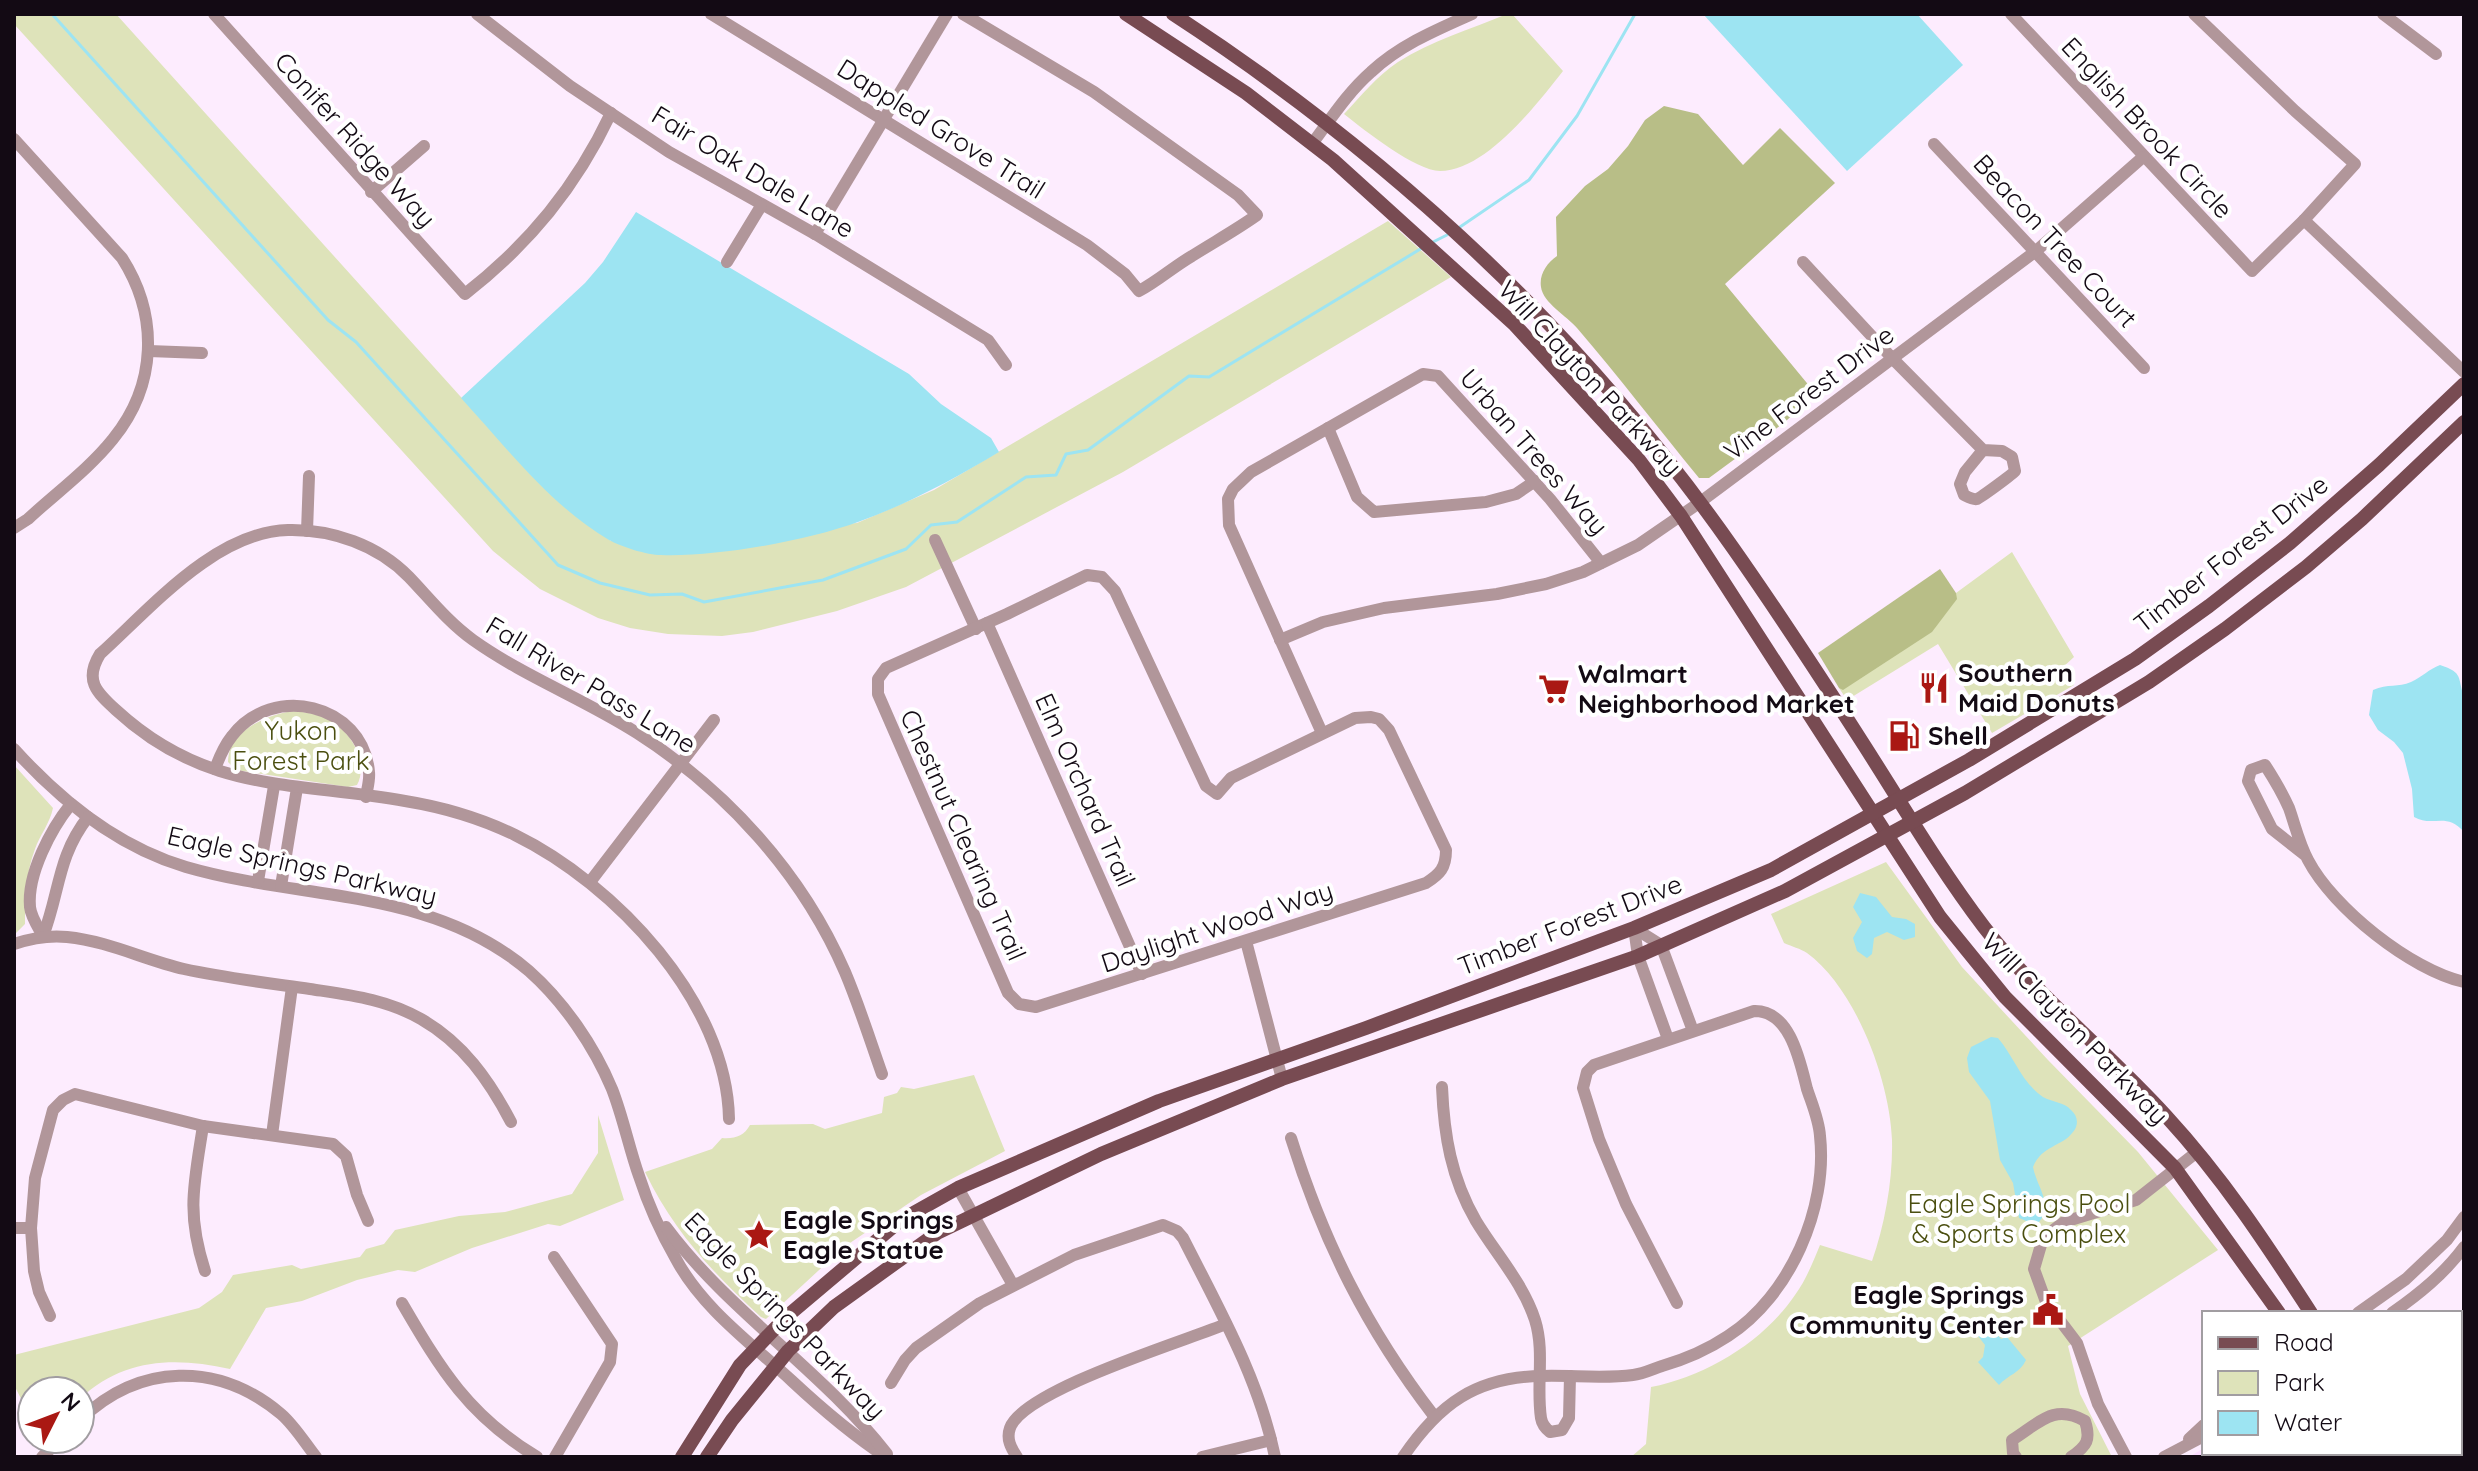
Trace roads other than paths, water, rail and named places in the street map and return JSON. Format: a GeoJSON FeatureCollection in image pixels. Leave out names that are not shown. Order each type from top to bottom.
{"type":"FeatureCollection","features":[{"type":"Feature","properties":{"kind":"main road","name":"Will Clayton Parkway"},"geometry":{"type":"LineString","coordinates":[[1126,14],[1149,20],[1312,144],[1519,329],[1636,457],[1681,516],[1940,917],[2005,997],[2175,1168],[2278,1311]]}},
{"type":"Feature","properties":{"kind":"main road","name":"Will Clayton Parkway"},"geometry":{"type":"LineString","coordinates":[[1173,14],[1327,123],[1440,217],[1537,311],[1632,417],[1775,609],[1962,896],[2015,964],[2070,1023],[2167,1116],[2241,1205],[2310,1311]]}},
{"type":"Feature","properties":{"kind":"main road"},"geometry":{"type":"LineString","coordinates":[[1519,329],[1537,311]]}},
{"type":"Feature","properties":{"kind":"main road","name":"Timber Forest Drive"},"geometry":{"type":"LineString","coordinates":[[682,1457],[740,1365],[829,1278],[901,1220],[958,1188],[1159,1101],[1634,928],[1771,870],[1969,760],[2135,659],[2209,606],[2342,498],[2464,384]]}},
{"type":"Feature","properties":{"kind":"main road","name":"Timber Forest Drive"},"geometry":{"type":"LineString","coordinates":[[707,1457],[732,1420],[788,1351],[834,1307],[937,1233],[1101,1154],[1282,1079],[1638,956],[1785,891],[2052,743],[2149,682],[2306,567],[2362,519],[2464,422]]}},
{"type":"Feature","properties":{"kind":"main road"},"geometry":{"type":"LineString","coordinates":[[2342,498],[2362,519]]}},
{"type":"Feature","properties":{"kind":"street","name":"Conifer Ridge Way"},"geometry":{"type":"LineString","coordinates":[[214,14],[465,294],[505,260],[547,217],[566,191],[611,113]]}},
{"type":"Feature","properties":{"kind":"street","name":"Fair Oak Dale Lane"},"geometry":{"type":"LineString","coordinates":[[477,14],[570,86],[669,152],[815,234],[988,340],[1006,365]]}},
{"type":"Feature","properties":{"kind":"street","name":"Dappled Grove Trail"},"geometry":{"type":"LineString","coordinates":[[711,14],[1087,245],[1125,274],[1139,291],[1158,282],[1190,257],[1257,215],[1238,195],[1094,92],[963,14]]}},
{"type":"Feature","properties":{"kind":"street"},"geometry":{"type":"LineString","coordinates":[[815,234],[947,14]]}},
{"type":"Feature","properties":{"kind":"street"},"geometry":{"type":"LineString","coordinates":[[1312,144],[1361,81],[1388,57],[1431,32],[1472,14]]}},
{"type":"Feature","properties":{"kind":"street","name":"English Brook Circle"},"geometry":{"type":"LineString","coordinates":[[2011,14],[2252,271],[2304,220]]}},
{"type":"Feature","properties":{"kind":"street"},"geometry":{"type":"LineString","coordinates":[[2194,14],[2355,164],[2304,220],[2464,372]]}},
{"type":"Feature","properties":{"kind":"street"},"geometry":{"type":"LineString","coordinates":[[2383,14],[2436,54]]}},
{"type":"Feature","properties":{"kind":"street"},"geometry":{"type":"LineString","coordinates":[[14,139],[122,258],[137,286],[148,327],[149,351],[147,373],[138,400],[118,433],[28,519],[14,528]]}},
{"type":"Feature","properties":{"kind":"street","name":"Beacon Tree Court"},"geometry":{"type":"LineString","coordinates":[[1934,144],[2144,368]]}},
{"type":"Feature","properties":{"kind":"street"},"geometry":{"type":"LineString","coordinates":[[371,192],[424,146]]}},
{"type":"Feature","properties":{"kind":"street","name":"Vine Forest Drive"},"geometry":{"type":"LineString","coordinates":[[1280,640],[1350,615],[1546,584],[1638,545],[1699,503],[2036,251],[2143,157]]}},
{"type":"Feature","properties":{"kind":"street"},"geometry":{"type":"LineString","coordinates":[[727,262],[761,206]]}},
{"type":"Feature","properties":{"kind":"street"},"geometry":{"type":"LineString","coordinates":[[1803,262],[1983,450],[2007,453],[2015,471],[1978,499],[1972,499],[1961,491],[1961,478],[1983,450]]}},
{"type":"Feature","properties":{"kind":"street"},"geometry":{"type":"LineString","coordinates":[[149,351],[202,353]]}},
{"type":"Feature","properties":{"kind":"street","name":"Urban Trees Way"},"geometry":{"type":"LineString","coordinates":[[1328,428],[1415,378],[1430,374],[1445,381],[1535,481],[1601,563]]}},
{"type":"Feature","properties":{"kind":"street"},"geometry":{"type":"LineString","coordinates":[[982,626],[1082,577],[1092,574],[1102,577],[1115,591],[1202,780],[1217,794],[1231,778],[1322,733],[1234,538],[1227,512],[1233,489],[1251,472],[1328,428],[1357,497],[1367,507],[1381,513],[1463,506],[1507,497],[1535,481]]}},
{"type":"Feature","properties":{"kind":"street"},"geometry":{"type":"LineString","coordinates":[[307,531],[309,476]]}},
{"type":"Feature","properties":{"kind":"street","name":"Fall River Pass Lane"},"geometry":{"type":"LineString","coordinates":[[215,769],[185,758],[138,730],[102,697],[91,678],[92,667],[100,654],[198,565],[218,551],[239,542],[286,530],[329,534],[372,548],[407,575],[459,630],[493,654],[610,716],[680,763],[728,805],[782,866],[812,910],[844,970],[882,1074]]}},
{"type":"Feature","properties":{"kind":"street","name":"Elm Orchard Trail"},"geometry":{"type":"LineString","coordinates":[[935,540],[982,626],[1142,974]]}},
{"type":"Feature","properties":{"kind":"street","name":"Chestnut Clearing Trail"},"geometry":{"type":"LineString","coordinates":[[982,626],[886,668],[878,679],[878,694],[1008,993]]}},
{"type":"Feature","properties":{"kind":"street"},"geometry":{"type":"LineString","coordinates":[[366,797],[370,774],[359,740],[336,717],[313,706],[294,704],[253,717],[232,735],[215,769],[274,786],[297,788],[366,797],[405,801],[464,815],[514,834],[552,855],[590,882],[637,926],[682,983],[722,1069],[729,1093],[729,1119]]}},
{"type":"Feature","properties":{"kind":"street","name":"Daylight Wood Way"},"geometry":{"type":"LineString","coordinates":[[1008,993],[1019,1004],[1036,1007],[1426,883],[1440,875],[1446,862],[1446,850],[1389,730],[1379,719],[1363,716],[1322,733]]}},
{"type":"Feature","properties":{"kind":"street"},"geometry":{"type":"LineString","coordinates":[[590,882],[714,720]]}},
{"type":"Feature","properties":{"kind":"street","name":"Eagle Springs Parkway"},"geometry":{"type":"LineString","coordinates":[[14,749],[46,782],[88,817],[156,857],[186,867],[438,917],[503,951],[531,972],[569,1015],[599,1062],[612,1091],[650,1205],[692,1285],[755,1349],[831,1418],[888,1457]]}},
{"type":"Feature","properties":{"kind":"street"},"geometry":{"type":"LineString","coordinates":[[2305,855],[2272,829],[2248,781],[2251,770],[2265,765],[2279,786],[2305,855],[2323,882],[2374,932],[2416,963],[2464,982]]}},
{"type":"Feature","properties":{"kind":"street"},"geometry":{"type":"LineString","coordinates":[[258,881],[274,786]]}},
{"type":"Feature","properties":{"kind":"street"},"geometry":{"type":"LineString","coordinates":[[281,886],[297,788]]}},
{"type":"Feature","properties":{"kind":"street"},"geometry":{"type":"LineString","coordinates":[[43,936],[30,911],[33,882],[40,857],[71,804]]}},
{"type":"Feature","properties":{"kind":"street"},"geometry":{"type":"LineString","coordinates":[[43,936],[53,911],[61,865],[74,835],[88,817]]}},
{"type":"Feature","properties":{"kind":"street"},"geometry":{"type":"LineString","coordinates":[[1634,928],[1661,945],[1693,1031]]}},
{"type":"Feature","properties":{"kind":"street"},"geometry":{"type":"LineString","coordinates":[[1634,928],[1638,956],[1668,1039]]}},
{"type":"Feature","properties":{"kind":"street"},"geometry":{"type":"LineString","coordinates":[[14,944],[43,936],[69,937],[226,978],[366,998],[396,1006],[446,1036],[472,1060],[492,1086],[511,1122]]}},
{"type":"Feature","properties":{"kind":"street"},"geometry":{"type":"LineString","coordinates":[[1246,941],[1282,1079]]}},
{"type":"Feature","properties":{"kind":"street"},"geometry":{"type":"LineString","coordinates":[[272,1135],[292,987]]}},
{"type":"Feature","properties":{"kind":"street"},"geometry":{"type":"LineString","coordinates":[[1403,1457],[1434,1416],[1468,1392],[1492,1382],[1540,1376],[1634,1375],[1694,1356],[1745,1323],[1785,1279],[1810,1226],[1819,1189],[1820,1135],[1799,1060],[1779,1019],[1765,1011],[1754,1011],[1668,1039],[1594,1065],[1587,1072],[1583,1088],[1599,1139],[1626,1204],[1677,1303]]}},
{"type":"Feature","properties":{"kind":"street"},"geometry":{"type":"LineString","coordinates":[[1442,1087],[1443,1125],[1453,1171],[1476,1221],[1530,1306],[1540,1341],[1541,1420],[1545,1428],[1557,1433],[1569,1418],[1570,1376]]}},
{"type":"Feature","properties":{"kind":"street"},"geometry":{"type":"LineString","coordinates":[[50,1316],[39,1292],[31,1228],[35,1178],[53,1110],[75,1094],[203,1126],[333,1144],[346,1156],[368,1221]]}},
{"type":"Feature","properties":{"kind":"street"},"geometry":{"type":"LineString","coordinates":[[203,1126],[191,1212],[195,1240],[205,1271]]}},
{"type":"Feature","properties":{"kind":"street"},"geometry":{"type":"LineString","coordinates":[[1291,1138],[1329,1245],[1357,1302],[1380,1341],[1434,1416]]}},
{"type":"Feature","properties":{"kind":"street"},"geometry":{"type":"LineString","coordinates":[[2126,1457],[2101,1410],[2077,1343],[2046,1302],[2034,1269],[2043,1238],[2064,1222],[2136,1200],[2197,1152]]}},
{"type":"Feature","properties":{"kind":"street"},"geometry":{"type":"LineString","coordinates":[[958,1188],[1013,1285]]}},
{"type":"Feature","properties":{"kind":"street","name":"Eagle Springs Parkway"},"geometry":{"type":"LineString","coordinates":[[650,1205],[684,1251],[851,1410],[888,1457]]}},
{"type":"Feature","properties":{"kind":"street"},"geometry":{"type":"LineString","coordinates":[[2361,1311],[2406,1279],[2447,1240],[2464,1217]]}},
{"type":"Feature","properties":{"kind":"street"},"geometry":{"type":"LineString","coordinates":[[891,1383],[916,1348],[980,1303],[1054,1264],[1106,1243],[1155,1225],[1170,1227],[1183,1238],[1252,1379],[1275,1457]]}},
{"type":"Feature","properties":{"kind":"street"},"geometry":{"type":"LineString","coordinates":[[14,1228],[31,1228]]}},
{"type":"Feature","properties":{"kind":"street"},"geometry":{"type":"LineString","coordinates":[[2395,1311],[2451,1265],[2464,1247]]}},
{"type":"Feature","properties":{"kind":"street"},"geometry":{"type":"LineString","coordinates":[[554,1257],[612,1344],[610,1362],[555,1457]]}},
{"type":"Feature","properties":{"kind":"street"},"geometry":{"type":"LineString","coordinates":[[402,1303],[450,1383],[492,1426],[537,1457]]}},
{"type":"Feature","properties":{"kind":"street"},"geometry":{"type":"LineString","coordinates":[[1017,1457],[1008,1436],[1010,1426],[1017,1417],[1068,1385],[1226,1324]]}},
{"type":"Feature","properties":{"kind":"street"},"geometry":{"type":"LineString","coordinates":[[96,1409],[129,1385],[159,1376],[206,1377],[248,1390],[283,1415],[316,1457]]}},
{"type":"Feature","properties":{"kind":"street"},"geometry":{"type":"LineString","coordinates":[[2085,1421],[2101,1410]]}},
{"type":"Feature","properties":{"kind":"street"},"geometry":{"type":"LineString","coordinates":[[2016,1457],[2012,1440],[2056,1412],[2070,1413],[2085,1421]]}},
{"type":"Feature","properties":{"kind":"street"},"geometry":{"type":"LineString","coordinates":[[2071,1457],[2085,1448],[2088,1439],[2085,1421]]}},
{"type":"Feature","properties":{"kind":"street"},"geometry":{"type":"LineString","coordinates":[[2180,1447],[2202,1427]]}},
{"type":"Feature","properties":{"kind":"street"},"geometry":{"type":"LineString","coordinates":[[2164,1457],[2202,1437]]}},
{"type":"Feature","properties":{"kind":"street"},"geometry":{"type":"LineString","coordinates":[[1202,1457],[1271,1440]]}},
{"type":"Feature","properties":{"kind":"water"},"geometry":{"type":"Polygon","coordinates":[[[1703,14],[1917,14],[1963,65],[1847,171],[1703,14]]]}},
{"type":"Feature","properties":{"kind":"water"},"geometry":{"type":"Polygon","coordinates":[[[636,212],[909,374],[941,404],[991,438],[999,452],[877,515],[813,535],[761,546],[683,555],[655,555],[609,540],[568,510],[530,475],[461,398],[585,283],[636,212]]]}},
{"type":"Feature","properties":{"kind":"water"},"geometry":{"type":"Polygon","coordinates":[[[2440,665],[2456,673],[2464,697],[2464,832],[2451,822],[2414,817],[2412,789],[2403,753],[2378,730],[2369,715],[2373,690],[2406,684],[2440,665]]]}},
{"type":"Feature","properties":{"kind":"water"},"geometry":{"type":"Polygon","coordinates":[[[1860,893],[1876,897],[1892,917],[1915,924],[1915,937],[1904,940],[1887,932],[1874,938],[1872,954],[1867,958],[1857,951],[1853,938],[1862,922],[1853,907],[1860,893]]]}},
{"type":"Feature","properties":{"kind":"water"},"geometry":{"type":"Polygon","coordinates":[[[1991,1037],[1998,1038],[2035,1091],[2068,1107],[2076,1118],[2073,1132],[2042,1154],[2033,1167],[2045,1204],[2042,1218],[2036,1225],[2019,1218],[2013,1183],[2000,1160],[1990,1101],[1969,1072],[1967,1058],[1971,1047],[1991,1037]]]}},
{"type":"Feature","properties":{"kind":"water"},"geometry":{"type":"Polygon","coordinates":[[[1990,1326],[2001,1339],[2007,1337],[2026,1360],[2021,1368],[1999,1385],[1978,1362],[1983,1357],[1985,1345],[1975,1332],[1990,1326]]]}},
{"type":"Feature","properties":{"kind":"waterway"},"geometry":{"type":"LineString","coordinates":[[52,14],[328,320],[356,342],[558,565],[600,583],[650,595],[682,594],[704,602],[823,580],[906,549],[931,525],[957,522],[1026,477],[1056,475],[1066,454],[1088,450],[1189,376],[1209,377],[1422,248]]}},
{"type":"Feature","properties":{"kind":"waterway"},"geometry":{"type":"LineString","coordinates":[[1457,229],[1529,180],[1577,116],[1635,14]]}},
{"type":"Feature","properties":{"kind":"waterway"},"geometry":{"type":"LineString","coordinates":[[1433,242],[1447,235]]}},
{"type":"Feature","properties":{"kind":"place","name":"Southern Maid Donuts"},"geometry":{"type":"Point","coordinates":[1934,688]}},
{"type":"Feature","properties":{"kind":"place","name":"Walmart Neighborhood Market"},"geometry":{"type":"Point","coordinates":[1554,689]}},
{"type":"Feature","properties":{"kind":"place","name":"Shell"},"geometry":{"type":"Point","coordinates":[1904,736]}},
{"type":"Feature","properties":{"kind":"place","name":"Eagle Springs Eagle Statue"},"geometry":{"type":"Point","coordinates":[759,1235]}},
{"type":"Feature","properties":{"kind":"place","name":"Eagle Springs Community Center"},"geometry":{"type":"Point","coordinates":[2048,1310]}},
{"type":"Feature","properties":{"kind":"park label","name":"Yukon Forest Park"},"geometry":{"type":"Point","coordinates":[301,746]}},
{"type":"Feature","properties":{"kind":"park label","name":"Eagle Springs Pool & Sports Complex"},"geometry":{"type":"Point","coordinates":[2019,1219]}}]}
